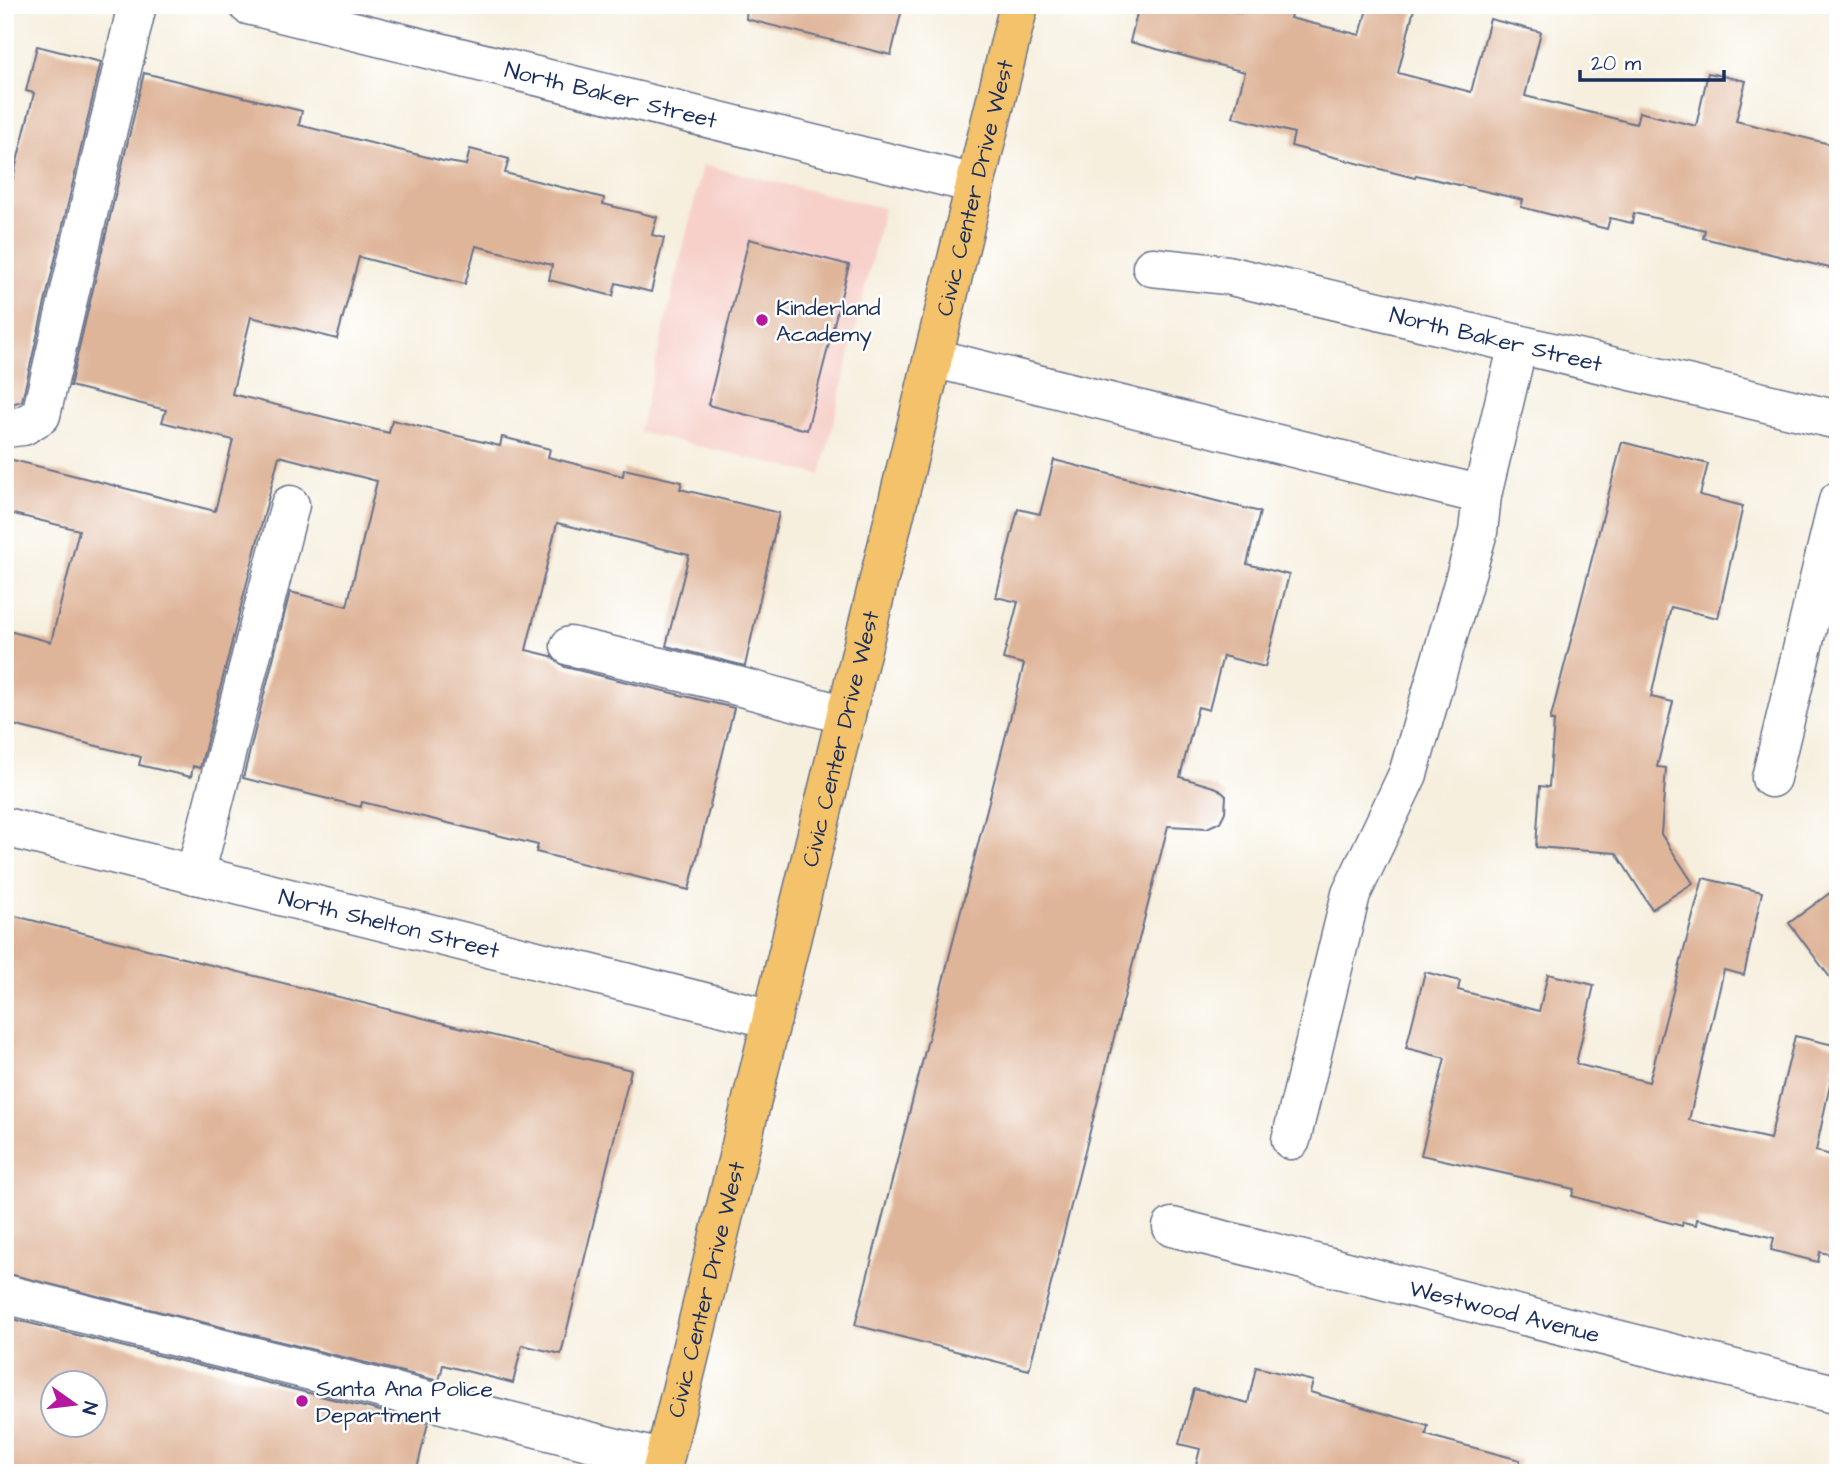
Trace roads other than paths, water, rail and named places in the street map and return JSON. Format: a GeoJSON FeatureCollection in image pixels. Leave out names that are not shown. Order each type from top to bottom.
{"type":"FeatureCollection","features":[{"type":"Feature","properties":{"kind":"main road","name":"Civic Center Drive West"},"geometry":{"type":"LineString","coordinates":[[663,1466],[1018,5]]}},
{"type":"Feature","properties":{"kind":"street"},"geometry":{"type":"LineString","coordinates":[[5,428],[23,426],[41,415],[137,5]]}},
{"type":"Feature","properties":{"kind":"street","name":"North Baker Street"},"geometry":{"type":"LineString","coordinates":[[248,5],[975,184]]}},
{"type":"Feature","properties":{"kind":"street","name":"North Baker Street"},"geometry":{"type":"LineString","coordinates":[[1152,267],[1227,275],[1838,419]]}},
{"type":"Feature","properties":{"kind":"street"},"geometry":{"type":"LineString","coordinates":[[1291,1140],[1351,894],[1408,774],[1478,532],[1482,495],[1518,344]]}},
{"type":"Feature","properties":{"kind":"street"},"geometry":{"type":"LineString","coordinates":[[933,358],[1482,495]]}},
{"type":"Feature","properties":{"kind":"street"},"geometry":{"type":"LineString","coordinates":[[1771,778],[1838,501]]}},
{"type":"Feature","properties":{"kind":"street"},"geometry":{"type":"LineString","coordinates":[[195,874],[290,505]]}},
{"type":"Feature","properties":{"kind":"street"},"geometry":{"type":"LineString","coordinates":[[570,646],[711,679],[846,715]]}},
{"type":"Feature","properties":{"kind":"street","name":"North Shelton Street"},"geometry":{"type":"LineString","coordinates":[[5,827],[772,1019]]}},
{"type":"Feature","properties":{"kind":"street","name":"Westwood Avenue"},"geometry":{"type":"LineString","coordinates":[[1172,1227],[1838,1395]]}},
{"type":"Feature","properties":{"kind":"street"},"geometry":{"type":"LineString","coordinates":[[5,1294],[663,1466]]}},
{"type":"Feature","properties":{"kind":"place","name":"Kinderland Academy"},"geometry":{"type":"Point","coordinates":[762,320]}},
{"type":"Feature","properties":{"kind":"place","name":"Santa Ana Police Department"},"geometry":{"type":"Point","coordinates":[302,1401]}}]}
